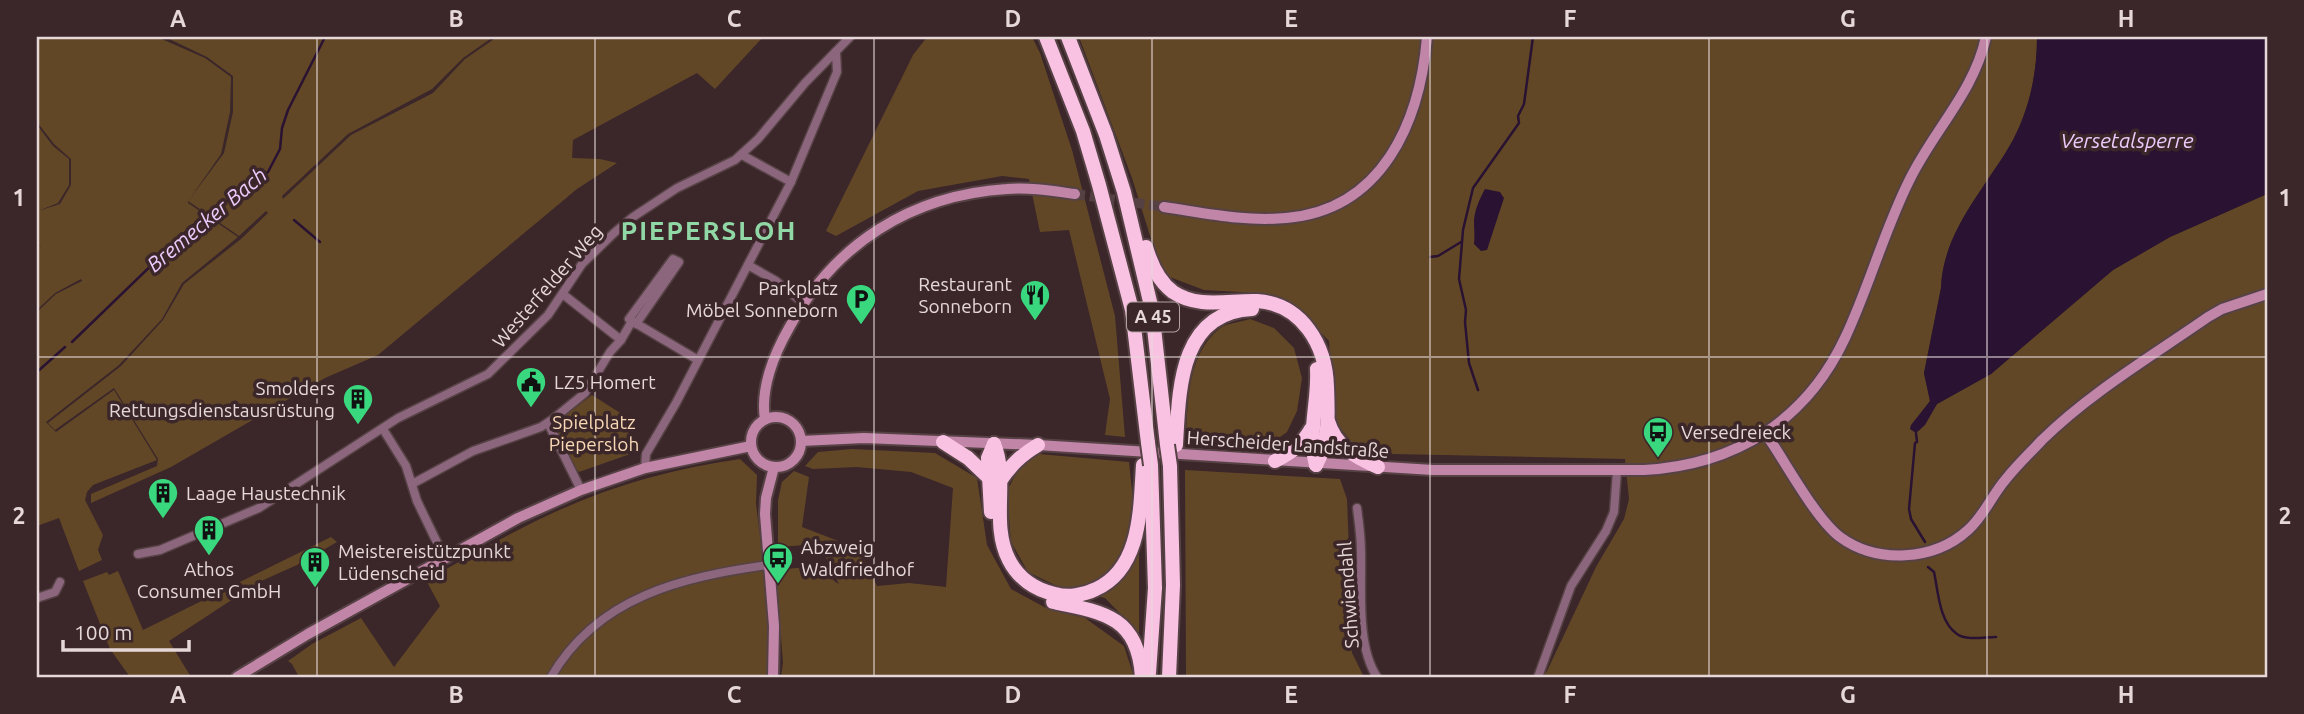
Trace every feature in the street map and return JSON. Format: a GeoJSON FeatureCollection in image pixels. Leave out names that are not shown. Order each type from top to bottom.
{"type":"FeatureCollection","features":[{"type":"Feature","properties":{"kind":"highway","name":"A 45"},"geometry":{"type":"LineString","coordinates":[[1046,37],[1083,131],[1100,185],[1132,310],[1146,426],[1147,465]]}},
{"type":"Feature","properties":{"kind":"highway","name":"A 45"},"geometry":{"type":"LineString","coordinates":[[1068,37],[1106,135],[1124,192],[1152,310],[1171,445],[1173,584],[1169,677]]}},
{"type":"Feature","properties":{"kind":"highway"},"geometry":{"type":"LineString","coordinates":[[1124,192],[1157,276],[1173,291],[1198,301],[1269,303],[1291,313],[1307,326],[1315,337],[1324,360],[1321,423],[1311,445],[1316,464]]}},
{"type":"Feature","properties":{"kind":"highway"},"geometry":{"type":"LineString","coordinates":[[1171,445],[1182,375],[1190,350],[1202,332],[1221,316],[1244,309],[1266,310],[1283,317],[1309,342],[1317,372],[1321,423],[1331,431],[1344,449],[1378,467]]}},
{"type":"Feature","properties":{"kind":"highway"},"geometry":{"type":"LineString","coordinates":[[1275,461],[1294,450],[1321,423]]}},
{"type":"Feature","properties":{"kind":"highway"},"geometry":{"type":"LineString","coordinates":[[943,442],[968,458],[994,480]]}},
{"type":"Feature","properties":{"kind":"highway"},"geometry":{"type":"LineString","coordinates":[[994,444],[988,458],[1008,558],[1022,578],[1040,590],[1062,596],[1077,595],[1101,587],[1119,570],[1136,533],[1147,465]]}},
{"type":"Feature","properties":{"kind":"highway"},"geometry":{"type":"LineString","coordinates":[[1038,445],[1024,453],[994,480],[994,536],[997,551],[1008,573],[1019,585],[1041,598],[1093,610],[1116,621],[1133,639],[1139,650],[1142,677]]}},
{"type":"Feature","properties":{"kind":"highway"},"geometry":{"type":"LineString","coordinates":[[1147,465],[1154,588],[1149,677]]}},
{"type":"Feature","properties":{"kind":"main road"},"geometry":{"type":"LineString","coordinates":[[1164,207],[1247,219],[1287,218],[1328,208],[1364,187],[1396,149],[1411,118],[1419,93],[1427,37]]}},
{"type":"Feature","properties":{"kind":"main road","name":"Herscheider Landstraße"},"geometry":{"type":"LineString","coordinates":[[801,441],[864,438],[1038,445],[1433,470],[1617,471],[1655,470],[1696,464],[1728,453],[1766,433],[1806,398],[1837,355],[1899,202],[1917,164],[1966,90],[1977,67],[1986,37]]}},
{"type":"Feature","properties":{"kind":"main road"},"geometry":{"type":"LineString","coordinates":[[765,419],[764,401],[771,369],[783,339],[803,303],[849,250],[877,230],[932,202],[959,195],[1007,188],[1075,194]]}},
{"type":"Feature","properties":{"kind":"main road"},"geometry":{"type":"LineString","coordinates":[[1766,433],[1820,515],[1839,536],[1860,547],[1891,555],[1928,552],[1944,546],[1969,529],[2005,479],[2042,440],[2085,402],[2208,317],[2222,309],[2267,294]]}},
{"type":"Feature","properties":{"kind":"main road"},"geometry":{"type":"LineString","coordinates":[[777,416],[790,421],[798,430],[801,441],[799,452],[791,461],[774,467],[758,460],[751,446],[754,429],[765,419],[777,416]]}},
{"type":"Feature","properties":{"kind":"main road"},"geometry":{"type":"LineString","coordinates":[[237,677],[444,557],[518,518],[581,490],[645,468],[751,446]]}},
{"type":"Feature","properties":{"kind":"main road"},"geometry":{"type":"LineString","coordinates":[[774,467],[765,514],[774,626],[774,677]]}},
{"type":"Feature","properties":{"kind":"street","name":"Westerfelder Weg"},"geometry":{"type":"LineString","coordinates":[[138,554],[160,550],[259,508],[398,418],[488,374],[548,315],[591,255],[633,217],[677,188],[742,155],[829,56],[850,37]]}},
{"type":"Feature","properties":{"kind":"street"},"geometry":{"type":"LineString","coordinates":[[645,468],[646,454],[676,404],[790,182],[837,72],[836,52]]}},
{"type":"Feature","properties":{"kind":"street"},"geometry":{"type":"LineString","coordinates":[[742,155],[790,182]]}},
{"type":"Feature","properties":{"kind":"street"},"geometry":{"type":"LineString","coordinates":[[412,484],[473,451],[548,423],[585,393],[610,352],[621,340],[634,322],[679,262],[673,259],[629,319],[634,322],[660,338],[698,360]]}},
{"type":"Feature","properties":{"kind":"street"},"geometry":{"type":"LineString","coordinates":[[748,265],[776,281],[803,303]]}},
{"type":"Feature","properties":{"kind":"street"},"geometry":{"type":"LineString","coordinates":[[564,295],[621,340]]}},
{"type":"Feature","properties":{"kind":"street"},"geometry":{"type":"LineString","coordinates":[[548,423],[581,490]]}},
{"type":"Feature","properties":{"kind":"street"},"geometry":{"type":"LineString","coordinates":[[383,429],[406,466],[417,501],[444,557]]}},
{"type":"Feature","properties":{"kind":"street"},"geometry":{"type":"LineString","coordinates":[[1538,677],[1571,586],[1606,531],[1614,512],[1617,471]]}},
{"type":"Feature","properties":{"kind":"street","name":"Schwiendahl"},"geometry":{"type":"LineString","coordinates":[[1357,508],[1364,645],[1371,668],[1377,677]]}},
{"type":"Feature","properties":{"kind":"street"},"geometry":{"type":"LineString","coordinates":[[551,677],[586,635],[613,612],[653,590],[694,578],[768,565]]}},
{"type":"Feature","properties":{"kind":"street"},"geometry":{"type":"LineString","coordinates":[[37,598],[55,593],[60,582]]}},
{"type":"Feature","properties":{"kind":"green space"},"geometry":{"type":"Polygon","coordinates":[[[157,37],[205,58],[231,77],[230,112],[221,154],[189,200],[224,153],[233,112],[233,76],[207,57],[165,37],[493,37],[463,58],[432,89],[348,134],[282,196],[283,199],[351,135],[433,93],[465,59],[497,37],[763,37],[715,89],[697,73],[573,140],[572,158],[617,163],[577,189],[378,355],[325,378],[171,467],[91,503],[91,494],[157,466],[158,459],[114,388],[55,430],[48,423],[121,366],[163,320],[184,284],[241,239],[268,213],[266,211],[239,236],[188,201],[238,237],[182,283],[162,319],[119,365],[46,422],[56,432],[114,390],[157,460],[93,485],[87,492],[85,500],[103,535],[98,550],[102,560],[79,571],[59,518],[37,526],[37,312],[56,294],[82,281],[81,279],[55,293],[37,310],[37,245],[42,247],[37,244],[37,125],[53,146],[69,159],[69,185],[58,203],[38,211],[60,204],[71,185],[71,159],[54,144],[37,122],[37,39],[157,37]]]}},
{"type":"Feature","properties":{"kind":"green space"},"geometry":{"type":"Polygon","coordinates":[[[927,37],[1032,37],[1040,53],[1072,150],[1115,316],[1125,437],[1105,435],[1110,399],[1069,230],[1040,232],[1029,179],[1002,176],[918,191],[836,236],[826,231],[913,55],[927,37]]]}},
{"type":"Feature","properties":{"kind":"green space"},"geometry":{"type":"Polygon","coordinates":[[[1079,37],[2037,37],[2031,90],[2019,128],[1968,210],[1949,247],[1924,373],[1930,401],[1918,418],[1919,431],[1937,404],[1991,374],[2113,270],[2170,237],[2267,194],[2267,677],[1542,677],[1596,567],[1624,519],[1629,499],[1625,459],[1393,454],[1353,444],[1334,420],[1329,341],[1294,305],[1259,293],[1204,290],[1162,274],[1132,178],[1079,37]]]}},
{"type":"Feature","properties":{"kind":"green space"},"geometry":{"type":"Polygon","coordinates":[[[1250,319],[1274,328],[1294,348],[1302,378],[1297,411],[1287,432],[1273,442],[1186,435],[1192,378],[1201,351],[1222,327],[1250,319]]]}},
{"type":"Feature","properties":{"kind":"green space","name":"Spielplatz Piepersloh"},"geometry":{"type":"Polygon","coordinates":[[[592,395],[625,416],[633,453],[579,472],[562,447],[557,426],[559,420],[592,395]]]}},
{"type":"Feature","properties":{"kind":"green space"},"geometry":{"type":"Polygon","coordinates":[[[852,449],[935,453],[977,478],[987,545],[1011,589],[1046,608],[1085,618],[1124,646],[1134,677],[781,677],[783,663],[776,570],[817,566],[821,570],[828,569],[834,581],[839,584],[819,544],[778,547],[778,500],[782,482],[794,471],[809,477],[802,527],[859,549],[877,586],[909,583],[946,587],[953,488],[911,472],[857,467],[813,469],[805,466],[818,452],[852,449]]]}},
{"type":"Feature","properties":{"kind":"green space"},"geometry":{"type":"Polygon","coordinates":[[[1039,454],[1129,462],[1139,556],[1139,633],[1105,598],[1061,588],[1028,572],[1011,542],[1007,491],[1019,468],[1039,454]]]}},
{"type":"Feature","properties":{"kind":"green space"},"geometry":{"type":"Polygon","coordinates":[[[740,459],[757,475],[756,504],[771,623],[768,677],[299,677],[288,661],[312,644],[361,618],[394,667],[440,606],[426,580],[506,536],[577,502],[669,473],[740,459]]]}},
{"type":"Feature","properties":{"kind":"green space"},"geometry":{"type":"Polygon","coordinates":[[[1185,470],[1340,479],[1347,499],[1349,550],[1346,590],[1352,653],[1364,677],[1186,677],[1185,470]]]}},
{"type":"Feature","properties":{"kind":"green space"},"geometry":{"type":"Polygon","coordinates":[[[331,537],[337,542],[297,565],[259,582],[169,641],[191,677],[130,677],[110,649],[83,581],[118,571],[143,630],[331,537]]]}},
{"type":"Feature","properties":{"kind":"water","name":"Versetalsperre"},"geometry":{"type":"Polygon","coordinates":[[[2037,37],[2267,37],[2267,194],[2170,237],[2113,270],[1991,374],[1937,404],[1925,425],[1916,433],[1910,429],[1911,425],[1930,401],[1924,373],[1949,247],[1968,210],[2019,128],[2031,90],[2037,37]]]}},
{"type":"Feature","properties":{"kind":"water"},"geometry":{"type":"Polygon","coordinates":[[[1485,189],[1500,192],[1504,198],[1487,250],[1481,251],[1474,244],[1474,218],[1485,189]]]}},
{"type":"Feature","properties":{"kind":"waterway","name":"Bremecker Bach"},"geometry":{"type":"LineString","coordinates":[[72,342],[192,226],[268,172],[280,149],[282,128],[288,110],[325,37]]}},
{"type":"Feature","properties":{"kind":"waterway"},"geometry":{"type":"LineString","coordinates":[[1478,390],[1469,363],[1466,310],[1459,279],[1463,230],[1473,188],[1519,123],[1518,116],[1524,104],[1533,37]]}},
{"type":"Feature","properties":{"kind":"waterway"},"geometry":{"type":"LineString","coordinates":[[294,220],[320,242]]}},
{"type":"Feature","properties":{"kind":"waterway"},"geometry":{"type":"LineString","coordinates":[[1430,257],[1438,256],[1461,242]]}},
{"type":"Feature","properties":{"kind":"waterway","name":"Bremecker Bach"},"geometry":{"type":"LineString","coordinates":[[37,372],[65,347]]}},
{"type":"Feature","properties":{"kind":"waterway"},"geometry":{"type":"LineString","coordinates":[[1916,433],[1909,509],[1911,519],[1925,542]]}},
{"type":"Feature","properties":{"kind":"waterway"},"geometry":{"type":"LineString","coordinates":[[1928,567],[1934,572],[1940,605],[1951,629],[1966,637],[1996,637]]}},
{"type":"Feature","properties":{"kind":"tunnel"},"geometry":{"type":"LineString","coordinates":[[1075,194],[1164,207]]}},
{"type":"Feature","properties":{"kind":"place","name":"Restaurant Sonneborn"},"geometry":{"type":"Point","coordinates":[1035,322]}},
{"type":"Feature","properties":{"kind":"place","name":"Parkplatz Möbel Sonneborn"},"geometry":{"type":"Point","coordinates":[861,326]}},
{"type":"Feature","properties":{"kind":"place","name":"LZ5 Homert"},"geometry":{"type":"Point","coordinates":[531,409]}},
{"type":"Feature","properties":{"kind":"place","name":"Smolders Rettungsdienstausrüstung"},"geometry":{"type":"Point","coordinates":[358,426]}},
{"type":"Feature","properties":{"kind":"place","name":"Versedreieck"},"geometry":{"type":"Point","coordinates":[1658,459]}},
{"type":"Feature","properties":{"kind":"place","name":"Laage Haustechnik"},"geometry":{"type":"Point","coordinates":[163,520]}},
{"type":"Feature","properties":{"kind":"place","name":"Athos Consumer GmbH"},"geometry":{"type":"Point","coordinates":[209,557]}},
{"type":"Feature","properties":{"kind":"place","name":"Abzweig Waldfriedhof"},"geometry":{"type":"Point","coordinates":[778,585]}},
{"type":"Feature","properties":{"kind":"place","name":"Meistereistützpunkt Lüdenscheid"},"geometry":{"type":"Point","coordinates":[315,589]}},
{"type":"Feature","properties":{"kind":"district","name":"PIEPERSLOH"},"geometry":{"type":"Point","coordinates":[709,231]}}]}
